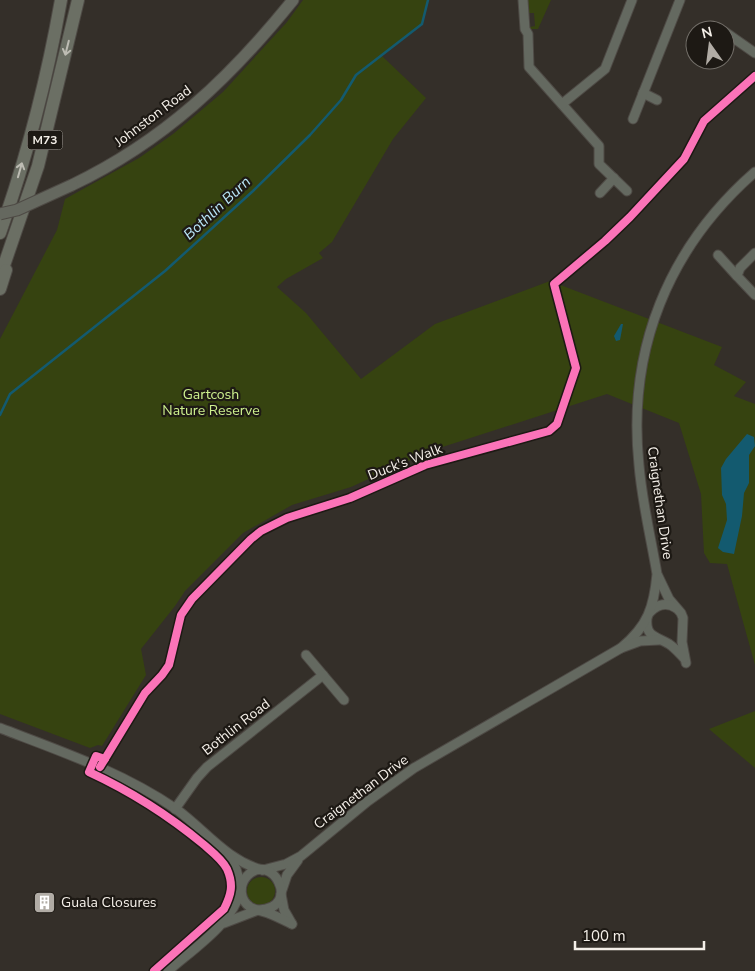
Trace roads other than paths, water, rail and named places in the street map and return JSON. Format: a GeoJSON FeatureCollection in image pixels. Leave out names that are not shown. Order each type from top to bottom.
{"type":"FeatureCollection","features":[{"type":"Feature","properties":{"kind":"highway","name":"M73"},"geometry":{"type":"LineString","coordinates":[[0,233],[13,196],[46,76],[61,0]]}},
{"type":"Feature","properties":{"kind":"highway","name":"M73"},"geometry":{"type":"LineString","coordinates":[[0,277],[38,166],[78,0]]}},
{"type":"Feature","properties":{"kind":"highway"},"geometry":{"type":"LineString","coordinates":[[0,224],[13,196]]}},
{"type":"Feature","properties":{"kind":"highway"},"geometry":{"type":"LineString","coordinates":[[0,289],[22,217]]}},
{"type":"Feature","properties":{"kind":"main road","name":"Johnston Road"},"geometry":{"type":"LineString","coordinates":[[0,214],[17,210],[72,185],[121,159],[159,133],[219,84],[260,40],[293,0]]}},
{"type":"Feature","properties":{"kind":"street"},"geometry":{"type":"LineString","coordinates":[[523,0],[525,29],[528,34],[529,67],[599,146],[599,164],[626,191]]}},
{"type":"Feature","properties":{"kind":"street"},"geometry":{"type":"LineString","coordinates":[[562,104],[605,69],[632,0]]}},
{"type":"Feature","properties":{"kind":"street"},"geometry":{"type":"LineString","coordinates":[[633,119],[680,0]]}},
{"type":"Feature","properties":{"kind":"street"},"geometry":{"type":"LineString","coordinates":[[735,39],[755,53]]}},
{"type":"Feature","properties":{"kind":"street"},"geometry":{"type":"LineString","coordinates":[[644,93],[657,100]]}},
{"type":"Feature","properties":{"kind":"street","name":"Craignethan Drive"},"geometry":{"type":"LineString","coordinates":[[657,574],[639,466],[637,414],[639,383],[644,356],[652,324],[662,296],[687,249],[718,207],[755,172]]}},
{"type":"Feature","properties":{"kind":"street"},"geometry":{"type":"LineString","coordinates":[[600,193],[614,178]]}},
{"type":"Feature","properties":{"kind":"street"},"geometry":{"type":"LineString","coordinates":[[737,276],[740,268],[755,253]]}},
{"type":"Feature","properties":{"kind":"street"},"geometry":{"type":"LineString","coordinates":[[718,255],[755,295]]}},
{"type":"Feature","properties":{"kind":"street"},"geometry":{"type":"LineString","coordinates":[[657,574],[669,599],[683,618],[682,631],[685,660],[673,647],[650,633],[647,623],[657,574]]}},
{"type":"Feature","properties":{"kind":"street"},"geometry":{"type":"LineString","coordinates":[[649,615],[660,605],[671,605],[676,608]]}},
{"type":"Feature","properties":{"kind":"street","name":"Craignethan Drive"},"geometry":{"type":"LineString","coordinates":[[621,648],[639,632],[649,615]]}},
{"type":"Feature","properties":{"kind":"street"},"geometry":{"type":"LineString","coordinates":[[661,641],[674,639],[682,631]]}},
{"type":"Feature","properties":{"kind":"street","name":"Craignethan Drive"},"geometry":{"type":"LineString","coordinates":[[262,870],[286,864],[301,856],[368,801],[414,768],[621,648],[640,641],[661,641]]}},
{"type":"Feature","properties":{"kind":"street"},"geometry":{"type":"LineString","coordinates":[[306,655],[344,700]]}},
{"type":"Feature","properties":{"kind":"street","name":"Bothlin Road"},"geometry":{"type":"LineString","coordinates":[[175,809],[207,767],[323,675]]}},
{"type":"Feature","properties":{"kind":"street"},"geometry":{"type":"LineString","coordinates":[[0,728],[100,767],[175,809],[228,855],[244,864],[274,875],[278,880],[284,910],[294,926],[253,909],[244,901],[233,863],[228,855]]}},
{"type":"Feature","properties":{"kind":"street","name":"Craignethan Drive"},"geometry":{"type":"LineString","coordinates":[[281,893],[287,875],[301,856]]}},
{"type":"Feature","properties":{"kind":"street"},"geometry":{"type":"LineString","coordinates":[[168,971],[222,924],[237,903],[243,882],[250,873],[262,870]]}},
{"type":"Feature","properties":{"kind":"street"},"geometry":{"type":"LineString","coordinates":[[222,924],[241,915],[271,908],[279,900],[281,893]]}},
{"type":"Feature","properties":{"kind":"water"},"geometry":{"type":"Polygon","coordinates":[[[621,324],[623,324],[620,340],[616,341],[614,336],[621,324]]]}},
{"type":"Feature","properties":{"kind":"water"},"geometry":{"type":"Polygon","coordinates":[[[747,434],[754,437],[755,446],[749,455],[749,483],[744,493],[742,516],[734,554],[723,552],[718,548],[727,520],[726,504],[722,495],[721,468],[747,434]]]}},
{"type":"Feature","properties":{"kind":"waterway","name":"Bothlin Burn"},"geometry":{"type":"LineString","coordinates":[[0,415],[10,394],[165,271],[253,191],[310,135],[341,100],[356,75],[422,24],[428,0]]}},
{"type":"Feature","properties":{"kind":"place","name":"Guala Closures"},"geometry":{"type":"Point","coordinates":[45,902]}},
{"type":"Feature","properties":{"kind":"park label","name":"Gartcosh Nature Reserve"},"geometry":{"type":"Point","coordinates":[211,402]}}]}
